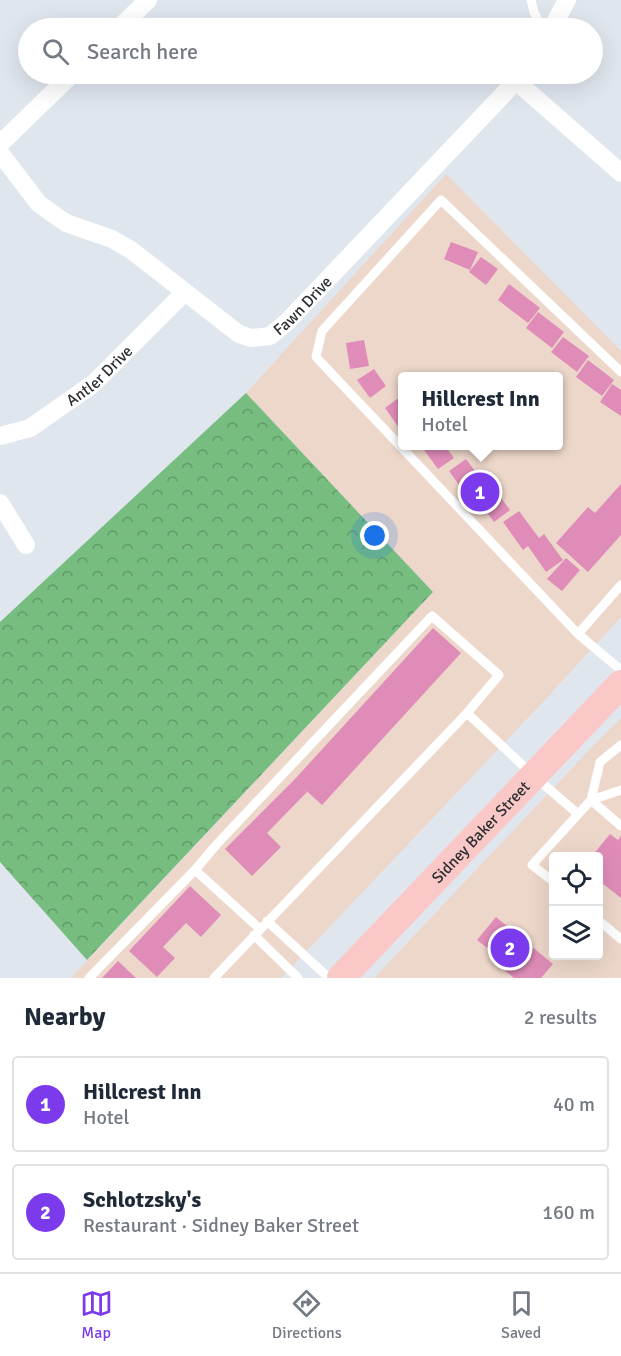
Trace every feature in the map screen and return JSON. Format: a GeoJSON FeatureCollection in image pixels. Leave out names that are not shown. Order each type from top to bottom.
{"type":"FeatureCollection","features":[{"type":"Feature","properties":{"kind":"main road","name":"Sidney Baker Street"},"geometry":{"type":"LineString","coordinates":[[341,978],[621,684]]}},
{"type":"Feature","properties":{"kind":"street"},"geometry":{"type":"LineString","coordinates":[[129,18],[148,0]]}},
{"type":"Feature","properties":{"kind":"street"},"geometry":{"type":"LineString","coordinates":[[557,18],[567,0]]}},
{"type":"Feature","properties":{"kind":"street"},"geometry":{"type":"LineString","coordinates":[[0,144],[62,84]]}},
{"type":"Feature","properties":{"kind":"street","name":"Fawn Drive"},"geometry":{"type":"LineString","coordinates":[[0,153],[39,204],[66,223],[112,239],[131,250],[239,334],[252,338],[270,336],[313,297],[512,84]]}},
{"type":"Feature","properties":{"kind":"street"},"geometry":{"type":"LineString","coordinates":[[526,84],[621,173]]}},
{"type":"Feature","properties":{"kind":"street","name":"Antler Drive"},"geometry":{"type":"LineString","coordinates":[[0,435],[30,428],[93,384],[184,293]]}},
{"type":"Feature","properties":{"kind":"street"},"geometry":{"type":"LineString","coordinates":[[0,503],[26,545]]}},
{"type":"Feature","properties":{"kind":"lane"},"geometry":{"type":"LineString","coordinates":[[531,0],[537,18]]}},
{"type":"Feature","properties":{"kind":"lane"},"geometry":{"type":"LineString","coordinates":[[398,444],[316,357],[322,331],[441,200],[621,372]]}},
{"type":"Feature","properties":{"kind":"lane"},"geometry":{"type":"LineString","coordinates":[[404,450],[578,634],[621,670]]}},
{"type":"Feature","properties":{"kind":"lane"},"geometry":{"type":"LineString","coordinates":[[578,634],[621,585]]}},
{"type":"Feature","properties":{"kind":"lane"},"geometry":{"type":"LineString","coordinates":[[89,978],[195,870],[432,616],[500,675],[467,713],[214,978]]}},
{"type":"Feature","properties":{"kind":"lane"},"geometry":{"type":"LineString","coordinates":[[467,713],[578,814]]}},
{"type":"Feature","properties":{"kind":"lane"},"geometry":{"type":"LineString","coordinates":[[591,800],[600,762],[621,745]]}},
{"type":"Feature","properties":{"kind":"lane"},"geometry":{"type":"LineString","coordinates":[[549,878],[532,865],[591,800],[621,790]]}},
{"type":"Feature","properties":{"kind":"lane"},"geometry":{"type":"LineString","coordinates":[[591,800],[621,826]]}},
{"type":"Feature","properties":{"kind":"lane"},"geometry":{"type":"LineString","coordinates":[[195,870],[260,928],[329,978]]}},
{"type":"Feature","properties":{"kind":"lane"},"geometry":{"type":"LineString","coordinates":[[603,924],[621,939]]}},
{"type":"Feature","properties":{"kind":"lane"},"geometry":{"type":"LineString","coordinates":[[260,928],[298,978]]}},
{"type":"Feature","properties":{"kind":"shaded area"},"geometry":{"type":"Polygon","coordinates":[[[446,174],[621,351],[621,617],[281,978],[71,978],[433,592],[246,393],[446,174]]]}},
{"type":"Feature","properties":{"kind":"shaded area"},"geometry":{"type":"Polygon","coordinates":[[[621,718],[621,978],[374,978],[592,747],[621,718]]]}},
{"type":"Feature","properties":{"kind":"green space"},"geometry":{"type":"Polygon","coordinates":[[[246,393],[433,592],[87,960],[0,862],[0,622],[246,393]]]}},
{"type":"Feature","properties":{"kind":"building"},"geometry":{"type":"Polygon","coordinates":[[[451,242],[478,252],[470,270],[444,259],[451,242]]]}},
{"type":"Feature","properties":{"kind":"building"},"geometry":{"type":"Polygon","coordinates":[[[481,257],[498,269],[486,285],[469,272],[481,257]]]}},
{"type":"Feature","properties":{"kind":"building"},"geometry":{"type":"Polygon","coordinates":[[[509,284],[540,308],[528,323],[498,300],[509,284]]]}},
{"type":"Feature","properties":{"kind":"building"},"geometry":{"type":"Polygon","coordinates":[[[538,312],[564,332],[552,348],[526,328],[538,312]]]}},
{"type":"Feature","properties":{"kind":"building"},"geometry":{"type":"Polygon","coordinates":[[[563,337],[589,356],[577,372],[551,352],[563,337]]]}},
{"type":"Feature","properties":{"kind":"building"},"geometry":{"type":"Polygon","coordinates":[[[364,340],[369,366],[350,369],[346,343],[364,340]]]}},
{"type":"Feature","properties":{"kind":"building"},"geometry":{"type":"Polygon","coordinates":[[[588,360],[614,380],[602,396],[576,377],[588,360]]]}},
{"type":"Feature","properties":{"kind":"building"},"geometry":{"type":"Polygon","coordinates":[[[374,369],[386,386],[370,398],[357,380],[374,369]]]}},
{"type":"Feature","properties":{"kind":"building"},"geometry":{"type":"Polygon","coordinates":[[[612,384],[621,390],[621,416],[600,402],[612,384]]]}},
{"type":"Feature","properties":{"kind":"building"},"geometry":{"type":"Polygon","coordinates":[[[398,398],[398,426],[385,408],[398,398]]]}},
{"type":"Feature","properties":{"kind":"building"},"geometry":{"type":"Polygon","coordinates":[[[424,450],[448,450],[454,458],[438,469],[424,450]]]}},
{"type":"Feature","properties":{"kind":"building"},"geometry":{"type":"Polygon","coordinates":[[[466,459],[486,486],[490,483],[510,510],[494,522],[474,495],[469,499],[449,471],[466,459]]]}},
{"type":"Feature","properties":{"kind":"building"},"geometry":{"type":"Polygon","coordinates":[[[621,484],[621,535],[588,572],[556,543],[588,507],[595,513],[621,484]]]}},
{"type":"Feature","properties":{"kind":"building"},"geometry":{"type":"Polygon","coordinates":[[[519,511],[539,538],[544,534],[563,560],[546,572],[528,546],[523,550],[503,522],[519,511]]]}},
{"type":"Feature","properties":{"kind":"building"},"geometry":{"type":"Polygon","coordinates":[[[566,558],[580,570],[562,591],[547,579],[566,558]]]}},
{"type":"Feature","properties":{"kind":"building"},"geometry":{"type":"Polygon","coordinates":[[[433,628],[461,653],[322,805],[302,787],[307,792],[267,833],[281,847],[252,876],[225,849],[294,780],[433,628]]]}},
{"type":"Feature","properties":{"kind":"building"},"geometry":{"type":"Polygon","coordinates":[[[610,834],[618,840],[621,836],[621,898],[603,884],[603,852],[595,852],[610,834]]]}},
{"type":"Feature","properties":{"kind":"building"},"geometry":{"type":"Polygon","coordinates":[[[190,886],[221,915],[201,937],[186,923],[163,947],[175,958],[157,977],[129,951],[190,886]]]}},
{"type":"Feature","properties":{"kind":"building"},"geometry":{"type":"Polygon","coordinates":[[[496,917],[553,964],[541,978],[514,978],[492,960],[496,955],[477,940],[496,917]]]}},
{"type":"Feature","properties":{"kind":"building"},"geometry":{"type":"Polygon","coordinates":[[[118,961],[136,978],[102,978],[118,961]]]}},
{"type":"Feature","properties":{"kind":"place","name":"Hillcrest Inn"},"geometry":{"type":"Point","coordinates":[480,492]}},
{"type":"Feature","properties":{"kind":"place","name":"Schlotzsky's"},"geometry":{"type":"Point","coordinates":[510,948]}}]}
